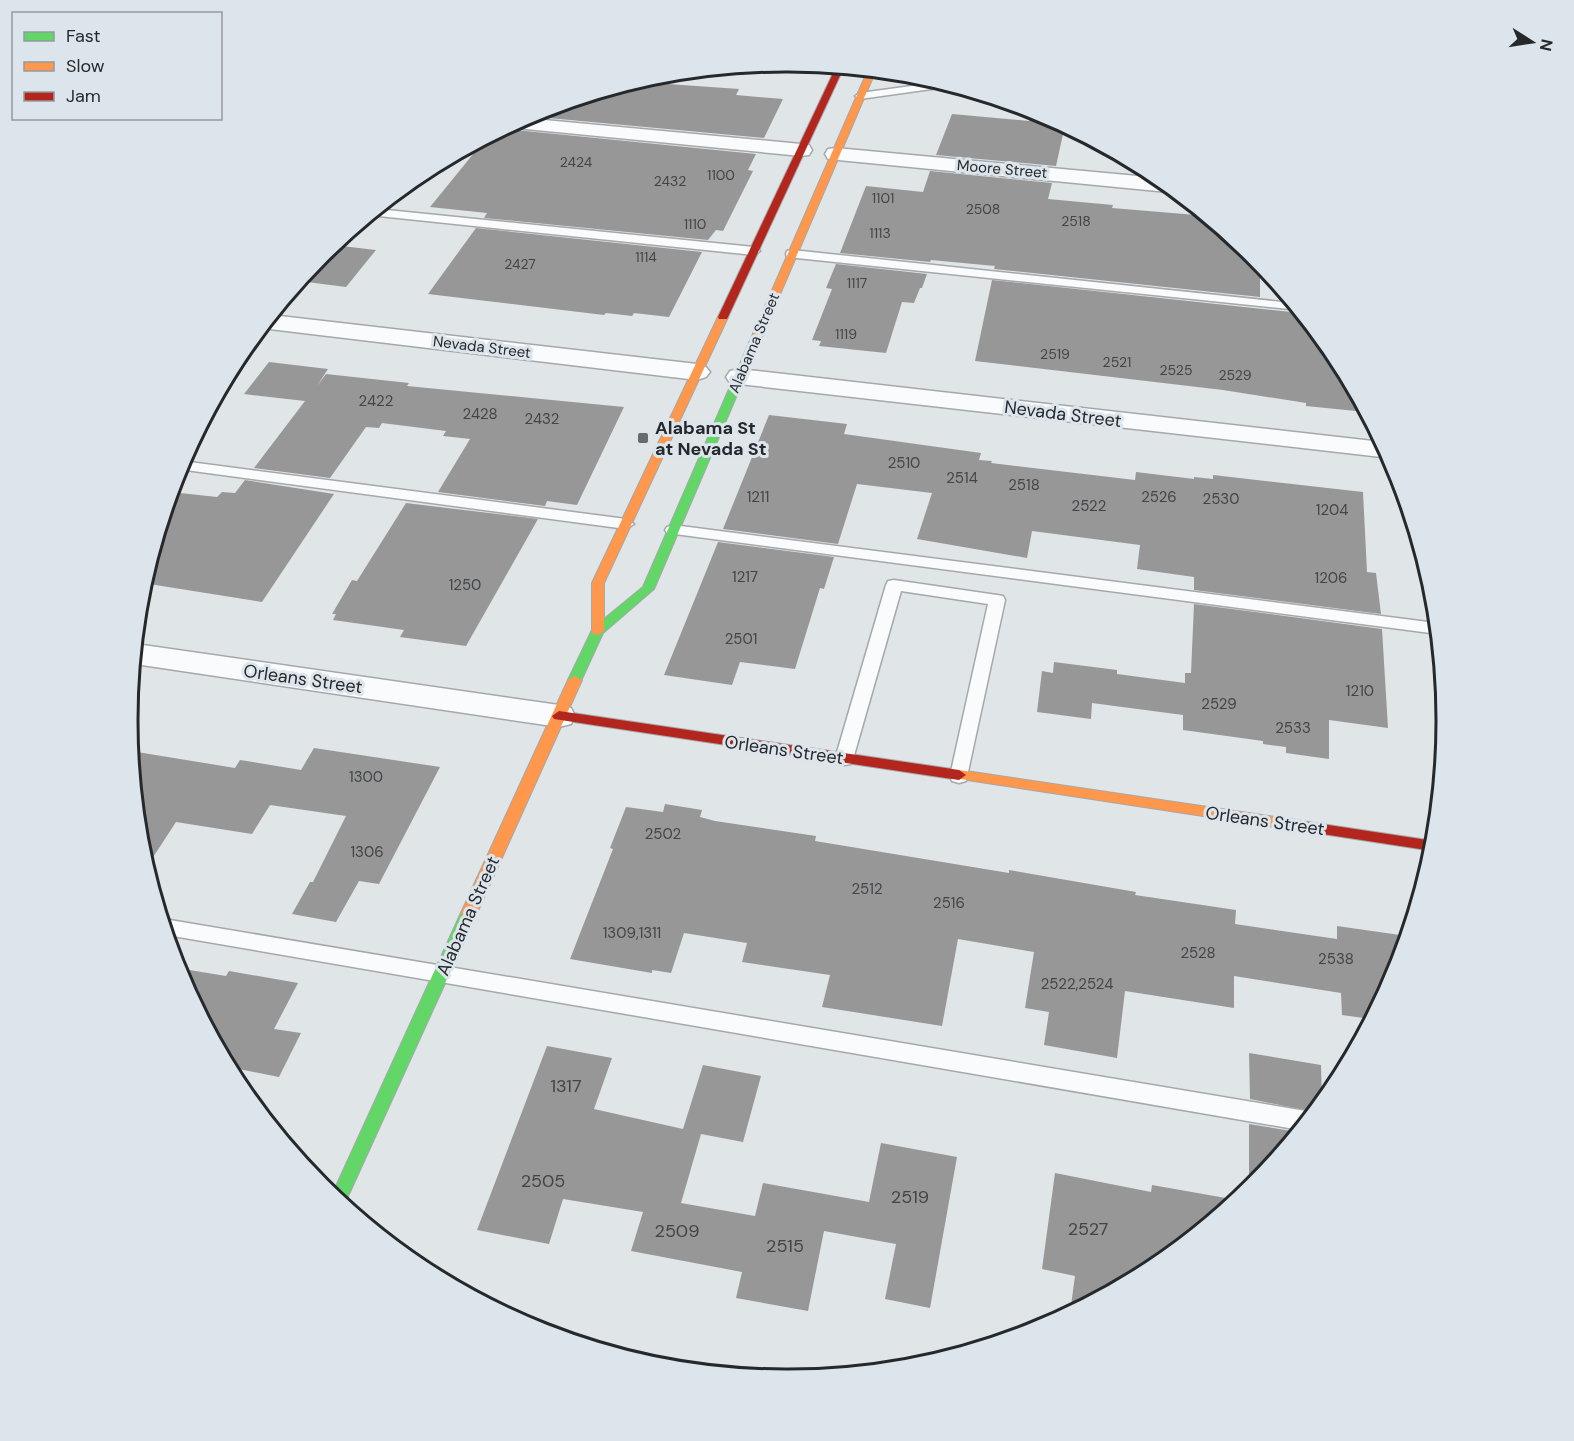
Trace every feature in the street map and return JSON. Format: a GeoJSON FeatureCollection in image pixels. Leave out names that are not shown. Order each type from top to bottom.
{"type":"FeatureCollection","features":[{"type":"Feature","properties":{"kind":"main road","name":"Alabama Street"},"geometry":{"type":"LineString","coordinates":[[342,1192],[598,631],[598,583],[837,74]]}},
{"type":"Feature","properties":{"kind":"main road","name":"Alabama Street"},"geometry":{"type":"LineString","coordinates":[[598,631],[648,589],[868,78]]}},
{"type":"Feature","properties":{"kind":"main road","name":"Orleans Street"},"geometry":{"type":"LineString","coordinates":[[559,716],[1423,844]]}},
{"type":"Feature","properties":{"kind":"street"},"geometry":{"type":"LineString","coordinates":[[531,125],[801,150]]}},
{"type":"Feature","properties":{"kind":"street","name":"Moore Street"},"geometry":{"type":"LineString","coordinates":[[836,154],[1150,183]]}},
{"type":"Feature","properties":{"kind":"street","name":"Nevada Street"},"geometry":{"type":"LineString","coordinates":[[275,323],[698,372]]}},
{"type":"Feature","properties":{"kind":"street","name":"Nevada Street"},"geometry":{"type":"LineString","coordinates":[[740,376],[1376,450]]}},
{"type":"Feature","properties":{"kind":"street","name":"Orleans Street"},"geometry":{"type":"LineString","coordinates":[[142,655],[559,716]]}},
{"type":"Feature","properties":{"kind":"lane"},"geometry":{"type":"LineString","coordinates":[[860,96],[926,87]]}},
{"type":"Feature","properties":{"kind":"lane"},"geometry":{"type":"LineString","coordinates":[[383,213],[754,250]]}},
{"type":"Feature","properties":{"kind":"lane"},"geometry":{"type":"LineString","coordinates":[[792,254],[1284,305]]}},
{"type":"Feature","properties":{"kind":"lane"},"geometry":{"type":"LineString","coordinates":[[191,466],[626,524]]}},
{"type":"Feature","properties":{"kind":"lane"},"geometry":{"type":"LineString","coordinates":[[674,530],[1429,628]]}},
{"type":"Feature","properties":{"kind":"lane"},"geometry":{"type":"LineString","coordinates":[[939,592],[945,565]]}},
{"type":"Feature","properties":{"kind":"lane"},"geometry":{"type":"LineString","coordinates":[[844,759],[894,585],[997,600],[959,776]]}},
{"type":"Feature","properties":{"kind":"lane"},"geometry":{"type":"LineString","coordinates":[[173,928],[1297,1120]]}},
{"type":"Feature","properties":{"kind":"building"},"geometry":{"type":"Polygon","coordinates":[[[660,84],[739,89],[736,95],[783,99],[764,138],[547,118],[579,106],[660,84]]]}},
{"type":"Feature","properties":{"kind":"building"},"geometry":{"type":"Polygon","coordinates":[[[952,114],[1029,121],[1030,119],[1035,121],[1063,134],[1056,166],[936,155],[952,114]]]}},
{"type":"Feature","properties":{"kind":"building"},"geometry":{"type":"Polygon","coordinates":[[[519,130],[756,154],[748,170],[753,171],[723,231],[716,230],[708,240],[484,218],[487,213],[430,207],[474,153],[519,130]]]}},
{"type":"Feature","properties":{"kind":"building"},"geometry":{"type":"Polygon","coordinates":[[[930,171],[1052,183],[1048,199],[1113,205],[1112,208],[1193,215],[1260,277],[1260,297],[994,269],[995,266],[840,253],[866,186],[923,192],[930,171]]]}},
{"type":"Feature","properties":{"kind":"building"},"geometry":{"type":"Polygon","coordinates":[[[476,228],[702,252],[669,317],[634,313],[632,316],[606,313],[604,315],[428,294],[476,228]]]}},
{"type":"Feature","properties":{"kind":"building"},"geometry":{"type":"Polygon","coordinates":[[[345,246],[376,250],[346,287],[309,282],[345,246]]]}},
{"type":"Feature","properties":{"kind":"building"},"geometry":{"type":"Polygon","coordinates":[[[836,264],[927,274],[914,303],[902,302],[886,353],[819,346],[821,341],[812,340],[832,289],[826,288],[836,264]]]}},
{"type":"Feature","properties":{"kind":"building"},"geometry":{"type":"Polygon","coordinates":[[[992,280],[1290,312],[1326,360],[1357,411],[1306,406],[1306,403],[1223,390],[975,361],[992,280]]]}},
{"type":"Feature","properties":{"kind":"building"},"geometry":{"type":"Polygon","coordinates":[[[269,362],[328,369],[317,386],[326,374],[409,383],[407,386],[624,407],[577,505],[547,501],[545,506],[438,492],[470,439],[443,436],[446,431],[382,423],[379,428],[366,427],[330,478],[254,468],[305,401],[244,394],[269,362]]]}},
{"type":"Feature","properties":{"kind":"building"},"geometry":{"type":"Polygon","coordinates":[[[769,415],[847,424],[844,434],[981,453],[979,460],[992,461],[991,463],[1135,480],[1136,472],[1194,479],[1194,477],[1213,479],[1213,475],[1363,492],[1367,572],[1376,573],[1381,614],[1194,590],[1194,577],[1137,569],[1140,545],[1032,531],[1027,558],[917,539],[932,493],[857,484],[838,544],[723,529],[769,415]]]}},
{"type":"Feature","properties":{"kind":"building"},"geometry":{"type":"Polygon","coordinates":[[[245,480],[334,494],[262,602],[153,585],[180,493],[217,497],[222,492],[235,493],[245,480]]]}},
{"type":"Feature","properties":{"kind":"building"},"geometry":{"type":"Polygon","coordinates":[[[406,503],[538,519],[466,646],[400,637],[404,630],[333,620],[336,614],[332,614],[352,580],[357,581],[406,503]]]}},
{"type":"Feature","properties":{"kind":"building"},"geometry":{"type":"Polygon","coordinates":[[[718,542],[834,557],[824,589],[820,588],[795,669],[740,662],[732,685],[664,675],[718,542]]]}},
{"type":"Feature","properties":{"kind":"building"},"geometry":{"type":"Polygon","coordinates":[[[1194,604],[1382,629],[1388,728],[1329,720],[1329,759],[1286,753],[1286,747],[1263,744],[1263,741],[1183,730],[1183,715],[1092,703],[1091,719],[1037,712],[1042,671],[1053,673],[1054,662],[1117,670],[1117,674],[1185,683],[1185,673],[1191,673],[1194,604]]]}},
{"type":"Feature","properties":{"kind":"building"},"geometry":{"type":"Polygon","coordinates":[[[314,748],[440,767],[379,884],[359,881],[336,922],[292,914],[310,882],[313,882],[346,816],[270,805],[252,834],[176,822],[153,857],[144,805],[140,752],[235,768],[240,760],[301,770],[314,748]]]}},
{"type":"Feature","properties":{"kind":"building"},"geometry":{"type":"Polygon","coordinates":[[[665,804],[702,810],[700,817],[816,836],[815,841],[1009,873],[1009,870],[1136,892],[1135,895],[1236,910],[1235,924],[1337,939],[1337,926],[1399,935],[1363,1018],[1342,1015],[1341,993],[1234,976],[1234,1008],[1125,991],[1117,1058],[1044,1045],[1049,1012],[1025,1008],[1034,952],[958,939],[942,1026],[822,1007],[830,975],[742,962],[747,943],[684,933],[671,973],[652,970],[652,973],[570,959],[613,849],[610,848],[626,807],[663,812],[665,804]]]}},
{"type":"Feature","properties":{"kind":"building"},"geometry":{"type":"Polygon","coordinates":[[[188,970],[226,976],[229,971],[298,983],[274,1029],[301,1033],[279,1077],[241,1069],[205,1007],[188,970]]]}},
{"type":"Feature","properties":{"kind":"building"},"geometry":{"type":"Polygon","coordinates":[[[547,1046],[612,1058],[594,1109],[683,1129],[703,1065],[761,1076],[743,1142],[701,1134],[681,1203],[755,1216],[763,1183],[869,1202],[881,1143],[957,1157],[930,1308],[885,1299],[896,1244],[824,1231],[808,1311],[736,1298],[742,1272],[631,1251],[643,1212],[563,1199],[549,1244],[477,1230],[547,1046]]]}},
{"type":"Feature","properties":{"kind":"building"},"geometry":{"type":"Polygon","coordinates":[[[1249,1053],[1321,1065],[1322,1087],[1305,1110],[1250,1099],[1249,1053]]]}},
{"type":"Feature","properties":{"kind":"building"},"geometry":{"type":"Polygon","coordinates":[[[1249,1124],[1289,1130],[1275,1148],[1249,1176],[1249,1124]]]}},
{"type":"Feature","properties":{"kind":"building"},"geometry":{"type":"Polygon","coordinates":[[[1055,1173],[1151,1192],[1152,1185],[1226,1198],[1182,1235],[1147,1260],[1071,1303],[1075,1276],[1042,1269],[1055,1173]]]}},
{"type":"Feature","properties":{"kind":"traffic: fast"},"geometry":{"type":"LineString","coordinates":[[575,680],[598,631],[648,589],[758,334]]}},
{"type":"Feature","properties":{"kind":"traffic: fast"},"geometry":{"type":"LineString","coordinates":[[342,1192],[469,913]]}},
{"type":"Feature","properties":{"kind":"traffic: slow"},"geometry":{"type":"LineString","coordinates":[[758,334],[869,78]]}},
{"type":"Feature","properties":{"kind":"traffic: slow"},"geometry":{"type":"LineString","coordinates":[[598,631],[598,583],[723,317]]}},
{"type":"Feature","properties":{"kind":"traffic: slow"},"geometry":{"type":"LineString","coordinates":[[469,913],[575,680]]}},
{"type":"Feature","properties":{"kind":"traffic: slow"},"geometry":{"type":"LineString","coordinates":[[959,775],[1282,823]]}},
{"type":"Feature","properties":{"kind":"traffic: jam"},"geometry":{"type":"LineString","coordinates":[[723,317],[837,74]]}},
{"type":"Feature","properties":{"kind":"traffic: jam"},"geometry":{"type":"LineString","coordinates":[[559,716],[959,775]]}},
{"type":"Feature","properties":{"kind":"traffic: jam"},"geometry":{"type":"LineString","coordinates":[[1282,823],[1423,844]]}},
{"type":"Feature","properties":{"kind":"place","name":"Alabama St at Nevada St"},"geometry":{"type":"Point","coordinates":[643,438]}}]}
